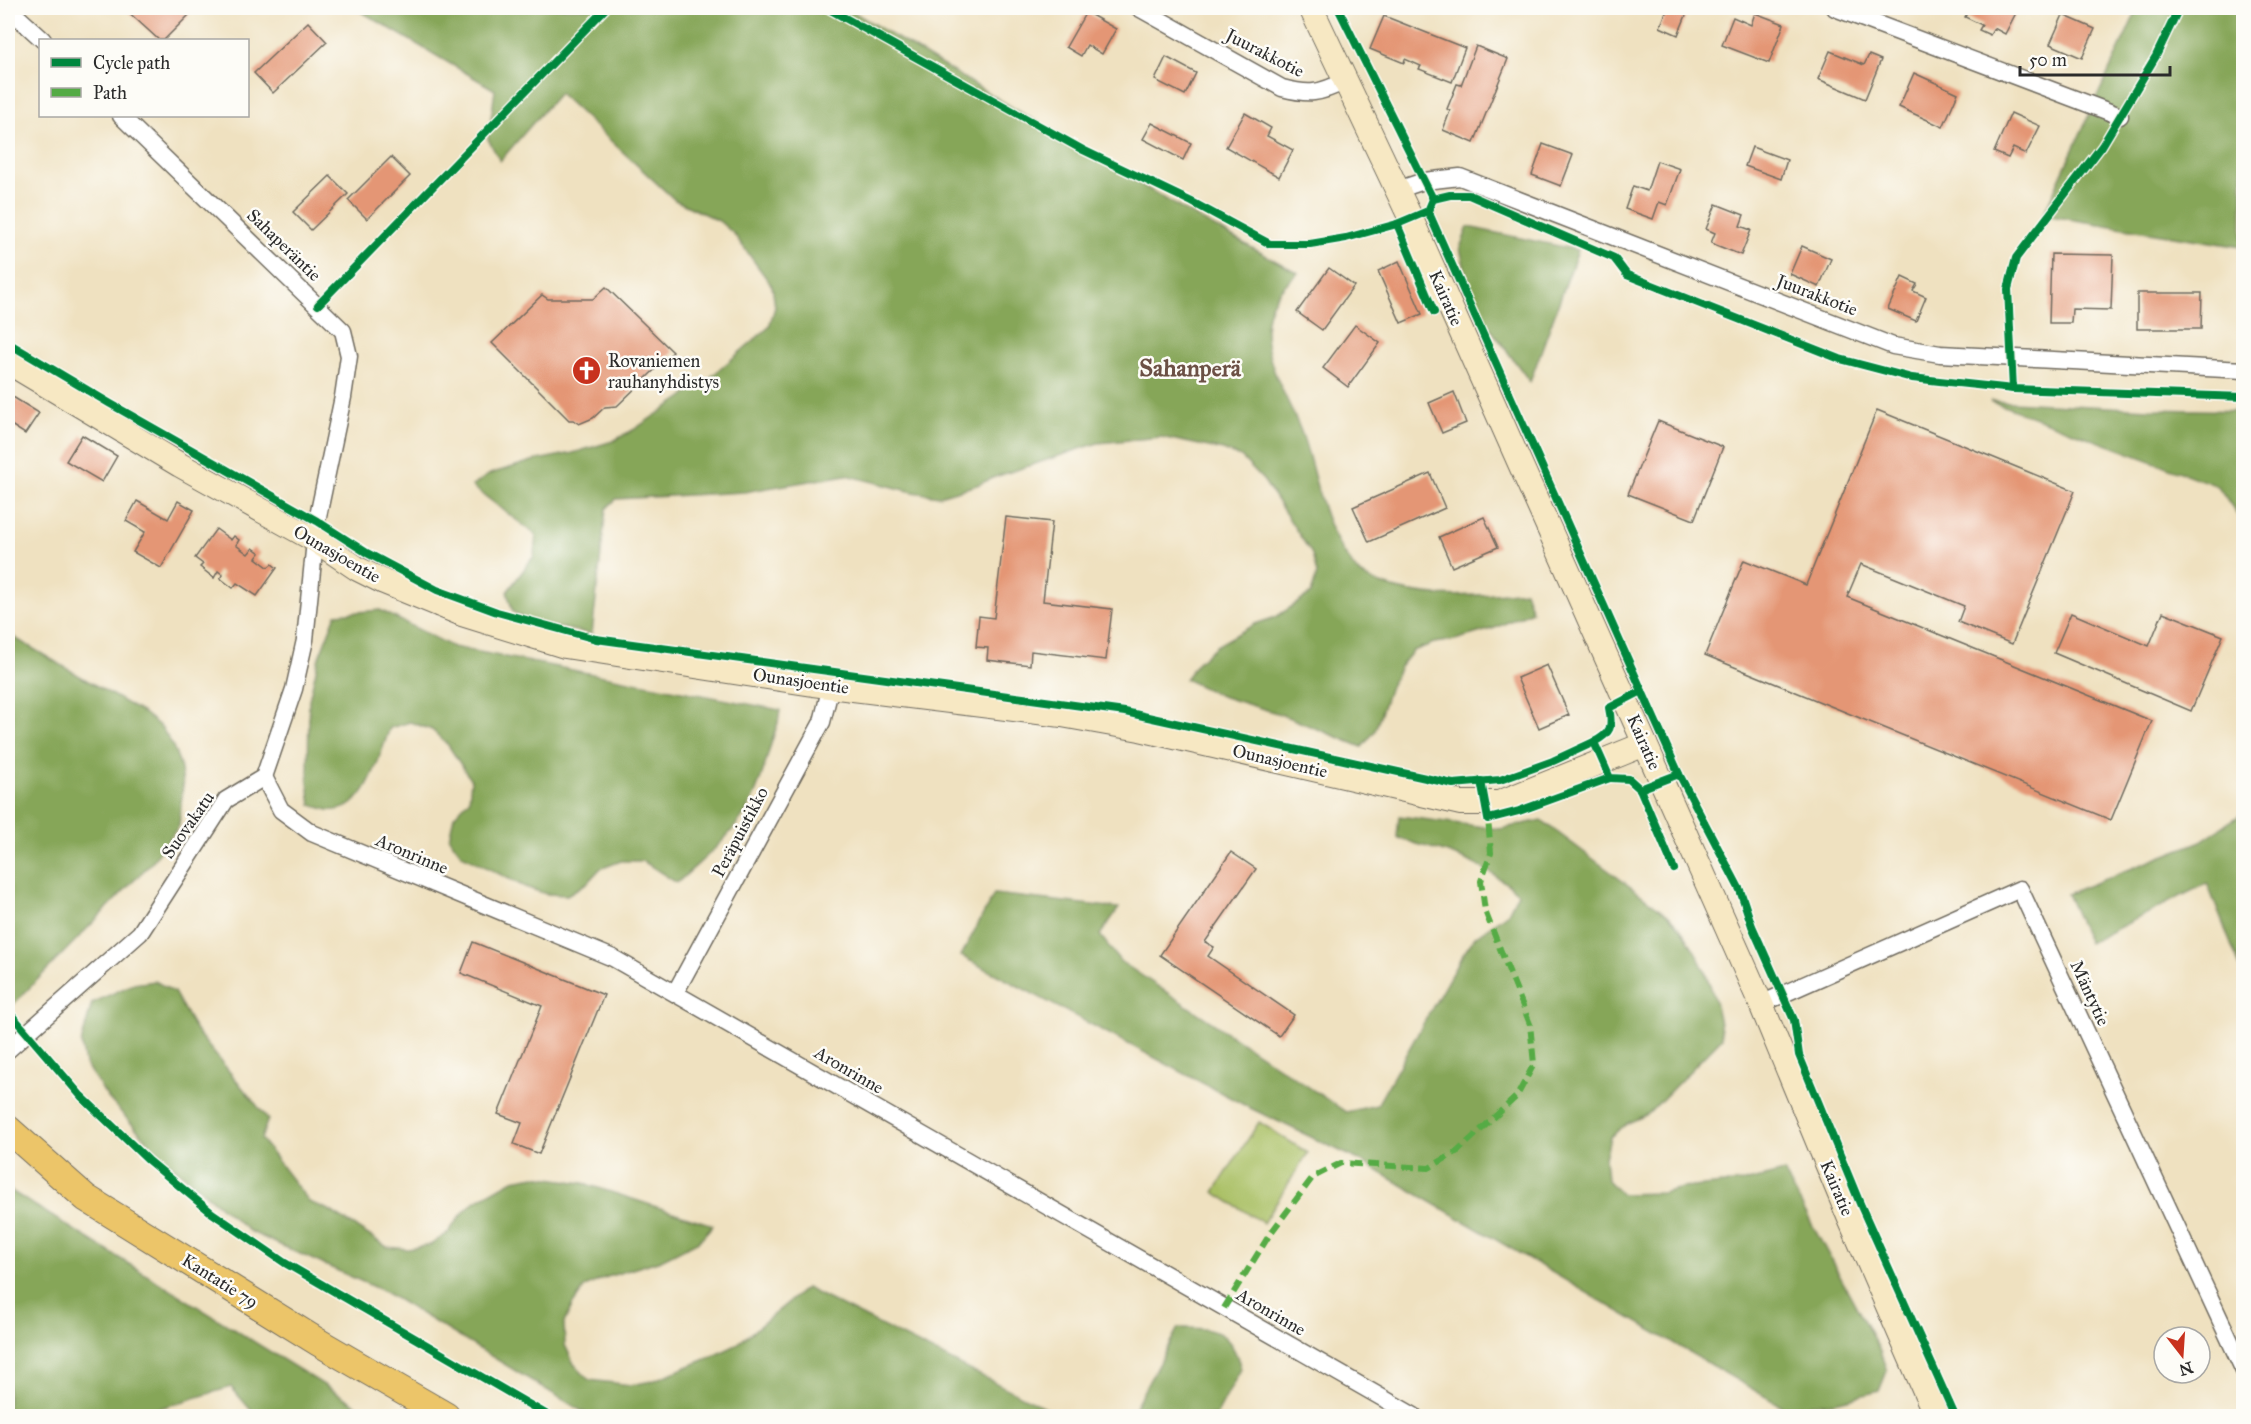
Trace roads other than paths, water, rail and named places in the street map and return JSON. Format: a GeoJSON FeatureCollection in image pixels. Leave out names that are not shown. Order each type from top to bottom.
{"type":"FeatureCollection","features":[{"type":"Feature","properties":{"kind":"main road","name":"Kantatie 79"},"geometry":{"type":"LineString","coordinates":[[8,1129],[86,1198],[318,1342],[446,1416]]}},
{"type":"Feature","properties":{"kind":"street"},"geometry":{"type":"LineString","coordinates":[[8,8],[42,39]]}},
{"type":"Feature","properties":{"kind":"street","name":"Juurakkotie"},"geometry":{"type":"LineString","coordinates":[[1139,8],[1282,88],[1303,94],[1323,92],[1345,81]]}},
{"type":"Feature","properties":{"kind":"street","name":"Kairatie"},"geometry":{"type":"LineString","coordinates":[[1311,8],[1397,190],[1761,1004],[1850,1219],[1936,1416]]}},
{"type":"Feature","properties":{"kind":"street"},"geometry":{"type":"LineString","coordinates":[[1835,8],[2120,116]]}},
{"type":"Feature","properties":{"kind":"street","name":"Sahaperäntie"},"geometry":{"type":"LineString","coordinates":[[122,117],[343,331],[349,356],[315,540]]}},
{"type":"Feature","properties":{"kind":"street","name":"Juurakkotie"},"geometry":{"type":"LineString","coordinates":[[1397,190],[1424,181],[1460,177],[1893,346],[1940,354],[2244,370]]}},
{"type":"Feature","properties":{"kind":"street","name":"Ounasjoentie"},"geometry":{"type":"LineString","coordinates":[[8,362],[180,465],[315,540],[358,569],[462,614],[565,646],[831,686],[1062,715],[1129,727],[1461,803],[1499,803],[1645,744]]}},
{"type":"Feature","properties":{"kind":"street"},"geometry":{"type":"LineString","coordinates":[[264,777],[294,689],[303,650],[315,540]]}},
{"type":"Feature","properties":{"kind":"street","name":"Peräpuistikko"},"geometry":{"type":"LineString","coordinates":[[675,993],[822,722],[831,686]]}},
{"type":"Feature","properties":{"kind":"street","name":"Aronrinne"},"geometry":{"type":"LineString","coordinates":[[264,777],[281,810],[312,833],[613,958],[1414,1416]]}},
{"type":"Feature","properties":{"kind":"street","name":"Suovakatu"},"geometry":{"type":"LineString","coordinates":[[8,1050],[140,933],[226,800],[264,777]]}},
{"type":"Feature","properties":{"kind":"street","name":"Mäntytie"},"geometry":{"type":"LineString","coordinates":[[1761,1004],[2020,889],[2244,1371]]}},
{"type":"Feature","properties":{"kind":"place","name":"Rovaniemen rauhanyhdistys"},"geometry":{"type":"Point","coordinates":[587,371]}},
{"type":"Feature","properties":{"kind":"district","name":"Sahanperä"},"geometry":{"type":"Point","coordinates":[1190,368]}}]}
